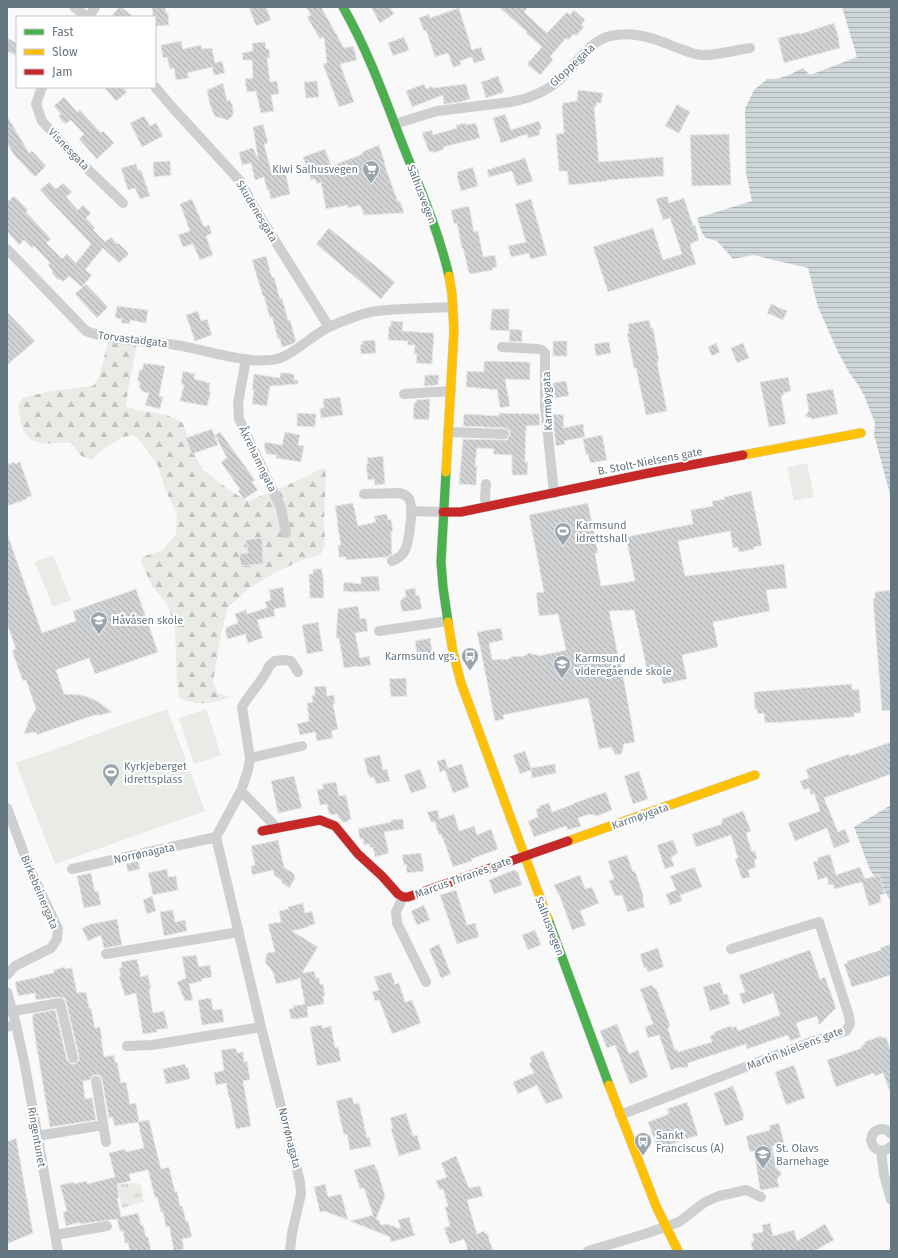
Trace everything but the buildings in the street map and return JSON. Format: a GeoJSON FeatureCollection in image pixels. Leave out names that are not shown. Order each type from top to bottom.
{"type":"FeatureCollection","features":[{"type":"Feature","properties":{"kind":"main road","name":"Salhusvegen"},"geometry":{"type":"LineString","coordinates":[[343,7],[356,29],[372,62],[434,225],[450,282],[454,330],[441,569],[453,652],[461,683],[620,1115],[656,1206],[678,1251]]}},
{"type":"Feature","properties":{"kind":"main road","name":"B. Stolt-Nielsens gate"},"geometry":{"type":"LineString","coordinates":[[444,512],[462,512],[649,473],[862,433]]}},
{"type":"Feature","properties":{"kind":"main road","name":"Karmøygata"},"geometry":{"type":"LineString","coordinates":[[524,856],[671,806],[755,775]]}},
{"type":"Feature","properties":{"kind":"main road","name":"Marcus Thranes gate"},"geometry":{"type":"LineString","coordinates":[[277,828],[320,820],[335,826],[358,854],[382,876],[398,894],[403,897],[408,897],[524,856]]}},
{"type":"Feature","properties":{"kind":"main road"},"geometry":{"type":"LineString","coordinates":[[262,831],[277,828]]}},
{"type":"Feature","properties":{"kind":"street"},"geometry":{"type":"LineString","coordinates":[[74,7],[87,16]]}},
{"type":"Feature","properties":{"kind":"street"},"geometry":{"type":"LineString","coordinates":[[89,16],[95,7]]}},
{"type":"Feature","properties":{"kind":"street","name":"Gloppegata"},"geometry":{"type":"LineString","coordinates":[[395,124],[437,111],[511,102],[538,93],[552,86],[593,45],[600,40],[613,36],[635,34],[654,38],[689,52],[702,55],[712,55],[750,48]]}},
{"type":"Feature","properties":{"kind":"street","name":"Visnesgata"},"geometry":{"type":"LineString","coordinates":[[42,88],[36,104],[42,121],[74,156],[123,202]]}},
{"type":"Feature","properties":{"kind":"street","name":"Skudenesgata"},"geometry":{"type":"LineString","coordinates":[[156,88],[240,181],[254,207],[329,328]]}},
{"type":"Feature","properties":{"kind":"street","name":"Torvastadgata"},"geometry":{"type":"LineString","coordinates":[[7,249],[86,332],[103,337],[176,345],[246,359]]}},
{"type":"Feature","properties":{"kind":"street"},"geometry":{"type":"LineString","coordinates":[[246,359],[265,361],[281,358],[313,336],[329,328],[376,311],[453,307]]}},
{"type":"Feature","properties":{"kind":"street","name":"Karmøygata"},"geometry":{"type":"LineString","coordinates":[[502,347],[538,349],[545,353],[545,407],[554,493]]}},
{"type":"Feature","properties":{"kind":"street","name":"Åkrehamngata"},"geometry":{"type":"LineString","coordinates":[[246,359],[238,403],[239,419],[281,508],[286,533]]}},
{"type":"Feature","properties":{"kind":"street"},"geometry":{"type":"LineString","coordinates":[[404,394],[450,392]]}},
{"type":"Feature","properties":{"kind":"street"},"geometry":{"type":"LineString","coordinates":[[448,432],[504,434]]}},
{"type":"Feature","properties":{"kind":"street"},"geometry":{"type":"LineString","coordinates":[[486,484],[486,507]]}},
{"type":"Feature","properties":{"kind":"street"},"geometry":{"type":"LineString","coordinates":[[364,494],[399,493],[404,494],[411,503],[409,535],[405,552],[401,557],[392,561]]}},
{"type":"Feature","properties":{"kind":"street"},"geometry":{"type":"LineString","coordinates":[[411,510],[444,512]]}},
{"type":"Feature","properties":{"kind":"street"},"geometry":{"type":"LineString","coordinates":[[379,631],[448,621]]}},
{"type":"Feature","properties":{"kind":"street"},"geometry":{"type":"LineString","coordinates":[[216,837],[241,792],[248,770],[250,758],[249,745],[242,707],[270,665],[275,661],[291,661],[298,672]]}},
{"type":"Feature","properties":{"kind":"street"},"geometry":{"type":"LineString","coordinates":[[250,758],[302,746]]}},
{"type":"Feature","properties":{"kind":"street"},"geometry":{"type":"LineString","coordinates":[[241,792],[277,828]]}},
{"type":"Feature","properties":{"kind":"street","name":"Birkebeinergata"},"geometry":{"type":"LineString","coordinates":[[7,808],[31,872],[55,923],[58,933],[55,944],[51,948],[15,966],[7,975]]}},
{"type":"Feature","properties":{"kind":"street","name":"Norrønagata"},"geometry":{"type":"LineString","coordinates":[[72,869],[216,837],[240,932],[261,1027],[300,1182],[301,1194],[292,1233],[290,1251]]}},
{"type":"Feature","properties":{"kind":"street","name":"Marcus Thranes gate"},"geometry":{"type":"LineString","coordinates":[[403,897],[396,912],[397,923],[426,982]]}},
{"type":"Feature","properties":{"kind":"street","name":"Martin Nielsens gate"},"geometry":{"type":"LineString","coordinates":[[620,1115],[811,1042],[846,1031],[850,1024],[849,1016],[819,922],[731,949]]}},
{"type":"Feature","properties":{"kind":"street"},"geometry":{"type":"LineString","coordinates":[[106,954],[240,932]]}},
{"type":"Feature","properties":{"kind":"street","name":"Ringentunet"},"geometry":{"type":"LineString","coordinates":[[7,992],[13,1011],[12,1025],[26,1066],[58,1251]]}},
{"type":"Feature","properties":{"kind":"street"},"geometry":{"type":"LineString","coordinates":[[13,1011],[60,1003],[73,1058]]}},
{"type":"Feature","properties":{"kind":"street"},"geometry":{"type":"LineString","coordinates":[[127,1046],[152,1045],[261,1027]]}},
{"type":"Feature","properties":{"kind":"street"},"geometry":{"type":"LineString","coordinates":[[96,1081],[106,1142]]}},
{"type":"Feature","properties":{"kind":"street"},"geometry":{"type":"LineString","coordinates":[[37,1136],[103,1125]]}},
{"type":"Feature","properties":{"kind":"street"},"geometry":{"type":"LineString","coordinates":[[891,1134],[887,1130],[881,1129],[873,1133],[871,1136],[872,1144],[877,1150],[887,1150],[891,1146]]}},
{"type":"Feature","properties":{"kind":"street"},"geometry":{"type":"LineString","coordinates":[[881,1151],[884,1175],[891,1200]]}},
{"type":"Feature","properties":{"kind":"street"},"geometry":{"type":"LineString","coordinates":[[588,1251],[679,1222],[705,1202],[719,1196],[746,1190],[761,1197]]}},
{"type":"Feature","properties":{"kind":"street"},"geometry":{"type":"LineString","coordinates":[[55,1235],[107,1226]]}},
{"type":"Feature","properties":{"kind":"green space"},"geometry":{"type":"Polygon","coordinates":[[[110,334],[137,343],[126,406],[137,410],[167,415],[183,423],[190,446],[202,469],[232,492],[248,501],[297,481],[321,469],[326,469],[324,522],[325,544],[321,554],[302,560],[276,572],[248,589],[228,607],[221,633],[213,682],[218,693],[231,697],[205,703],[186,701],[179,698],[175,629],[168,605],[152,586],[141,562],[142,557],[163,550],[176,534],[177,514],[165,489],[158,466],[142,443],[134,435],[122,437],[101,451],[91,460],[80,455],[71,442],[39,442],[28,437],[23,429],[18,407],[22,398],[51,391],[93,386],[99,377],[110,334]]]}},
{"type":"Feature","properties":{"kind":"green space"},"geometry":{"type":"Polygon","coordinates":[[[807,463],[814,497],[794,501],[787,467],[807,463]]]}},
{"type":"Feature","properties":{"kind":"green space"},"geometry":{"type":"Polygon","coordinates":[[[53,555],[71,600],[53,607],[35,562],[53,555]]]}},
{"type":"Feature","properties":{"kind":"green space","name":"Kyrkjeberget idrettsplass"},"geometry":{"type":"Polygon","coordinates":[[[167,709],[205,811],[55,864],[16,763],[167,709]]]}},
{"type":"Feature","properties":{"kind":"green space"},"geometry":{"type":"Polygon","coordinates":[[[206,709],[221,755],[194,764],[179,718],[206,709]]]}},
{"type":"Feature","properties":{"kind":"green space"},"geometry":{"type":"Polygon","coordinates":[[[138,1183],[141,1185],[144,1202],[122,1208],[117,1184],[138,1183]]]}},
{"type":"Feature","properties":{"kind":"shaded area"},"geometry":{"type":"Polygon","coordinates":[[[842,7],[891,7],[891,498],[874,436],[875,423],[864,395],[838,352],[818,307],[808,268],[753,255],[733,259],[717,241],[706,238],[702,233],[697,218],[752,201],[746,173],[745,109],[754,90],[767,79],[782,78],[803,68],[810,75],[857,57],[842,7]]]}},
{"type":"Feature","properties":{"kind":"shaded area"},"geometry":{"type":"Polygon","coordinates":[[[891,805],[891,901],[870,870],[854,827],[891,805]]]}},
{"type":"Feature","properties":{"kind":"traffic: fast"},"geometry":{"type":"LineString","coordinates":[[343,7],[360,39],[381,88],[427,206],[449,276]]}},
{"type":"Feature","properties":{"kind":"traffic: fast"},"geometry":{"type":"LineString","coordinates":[[446,472],[441,562],[448,622]]}},
{"type":"Feature","properties":{"kind":"traffic: fast"},"geometry":{"type":"LineString","coordinates":[[548,919],[609,1085]]}},
{"type":"Feature","properties":{"kind":"traffic: slow"},"geometry":{"type":"LineString","coordinates":[[446,472],[454,330],[452,294],[449,276]]}},
{"type":"Feature","properties":{"kind":"traffic: slow"},"geometry":{"type":"LineString","coordinates":[[743,455],[861,433]]}},
{"type":"Feature","properties":{"kind":"traffic: slow"},"geometry":{"type":"LineString","coordinates":[[448,622],[453,652],[461,683],[548,919]]}},
{"type":"Feature","properties":{"kind":"traffic: slow"},"geometry":{"type":"LineString","coordinates":[[568,841],[755,775]]}},
{"type":"Feature","properties":{"kind":"traffic: slow"},"geometry":{"type":"LineString","coordinates":[[609,1085],[656,1206],[678,1251]]}},
{"type":"Feature","properties":{"kind":"traffic: jam"},"geometry":{"type":"LineString","coordinates":[[443,512],[461,512],[743,455]]}},
{"type":"Feature","properties":{"kind":"traffic: jam"},"geometry":{"type":"LineString","coordinates":[[262,831],[320,820],[335,826],[358,854],[382,876],[398,894],[403,897],[408,897],[568,841]]}},
{"type":"Feature","properties":{"kind":"place","name":"Kiwi Salhusvegen"},"geometry":{"type":"Point","coordinates":[371,184]}},
{"type":"Feature","properties":{"kind":"place","name":"Karmsund idrettshall"},"geometry":{"type":"Point","coordinates":[563,546]}},
{"type":"Feature","properties":{"kind":"place","name":"Håvåsen skole"},"geometry":{"type":"Point","coordinates":[99,635]}},
{"type":"Feature","properties":{"kind":"place","name":"Karmsund vgs."},"geometry":{"type":"Point","coordinates":[470,671]}},
{"type":"Feature","properties":{"kind":"place","name":"Karmsund videregående skole"},"geometry":{"type":"Point","coordinates":[562,679]}},
{"type":"Feature","properties":{"kind":"place","name":"Kyrkjeberget idrettsplass"},"geometry":{"type":"Point","coordinates":[111,787]}},
{"type":"Feature","properties":{"kind":"place","name":"Sankt Franciscus (A)"},"geometry":{"type":"Point","coordinates":[643,1156]}},
{"type":"Feature","properties":{"kind":"place","name":"St. Olavs Barnehage"},"geometry":{"type":"Point","coordinates":[763,1169]}}]}
